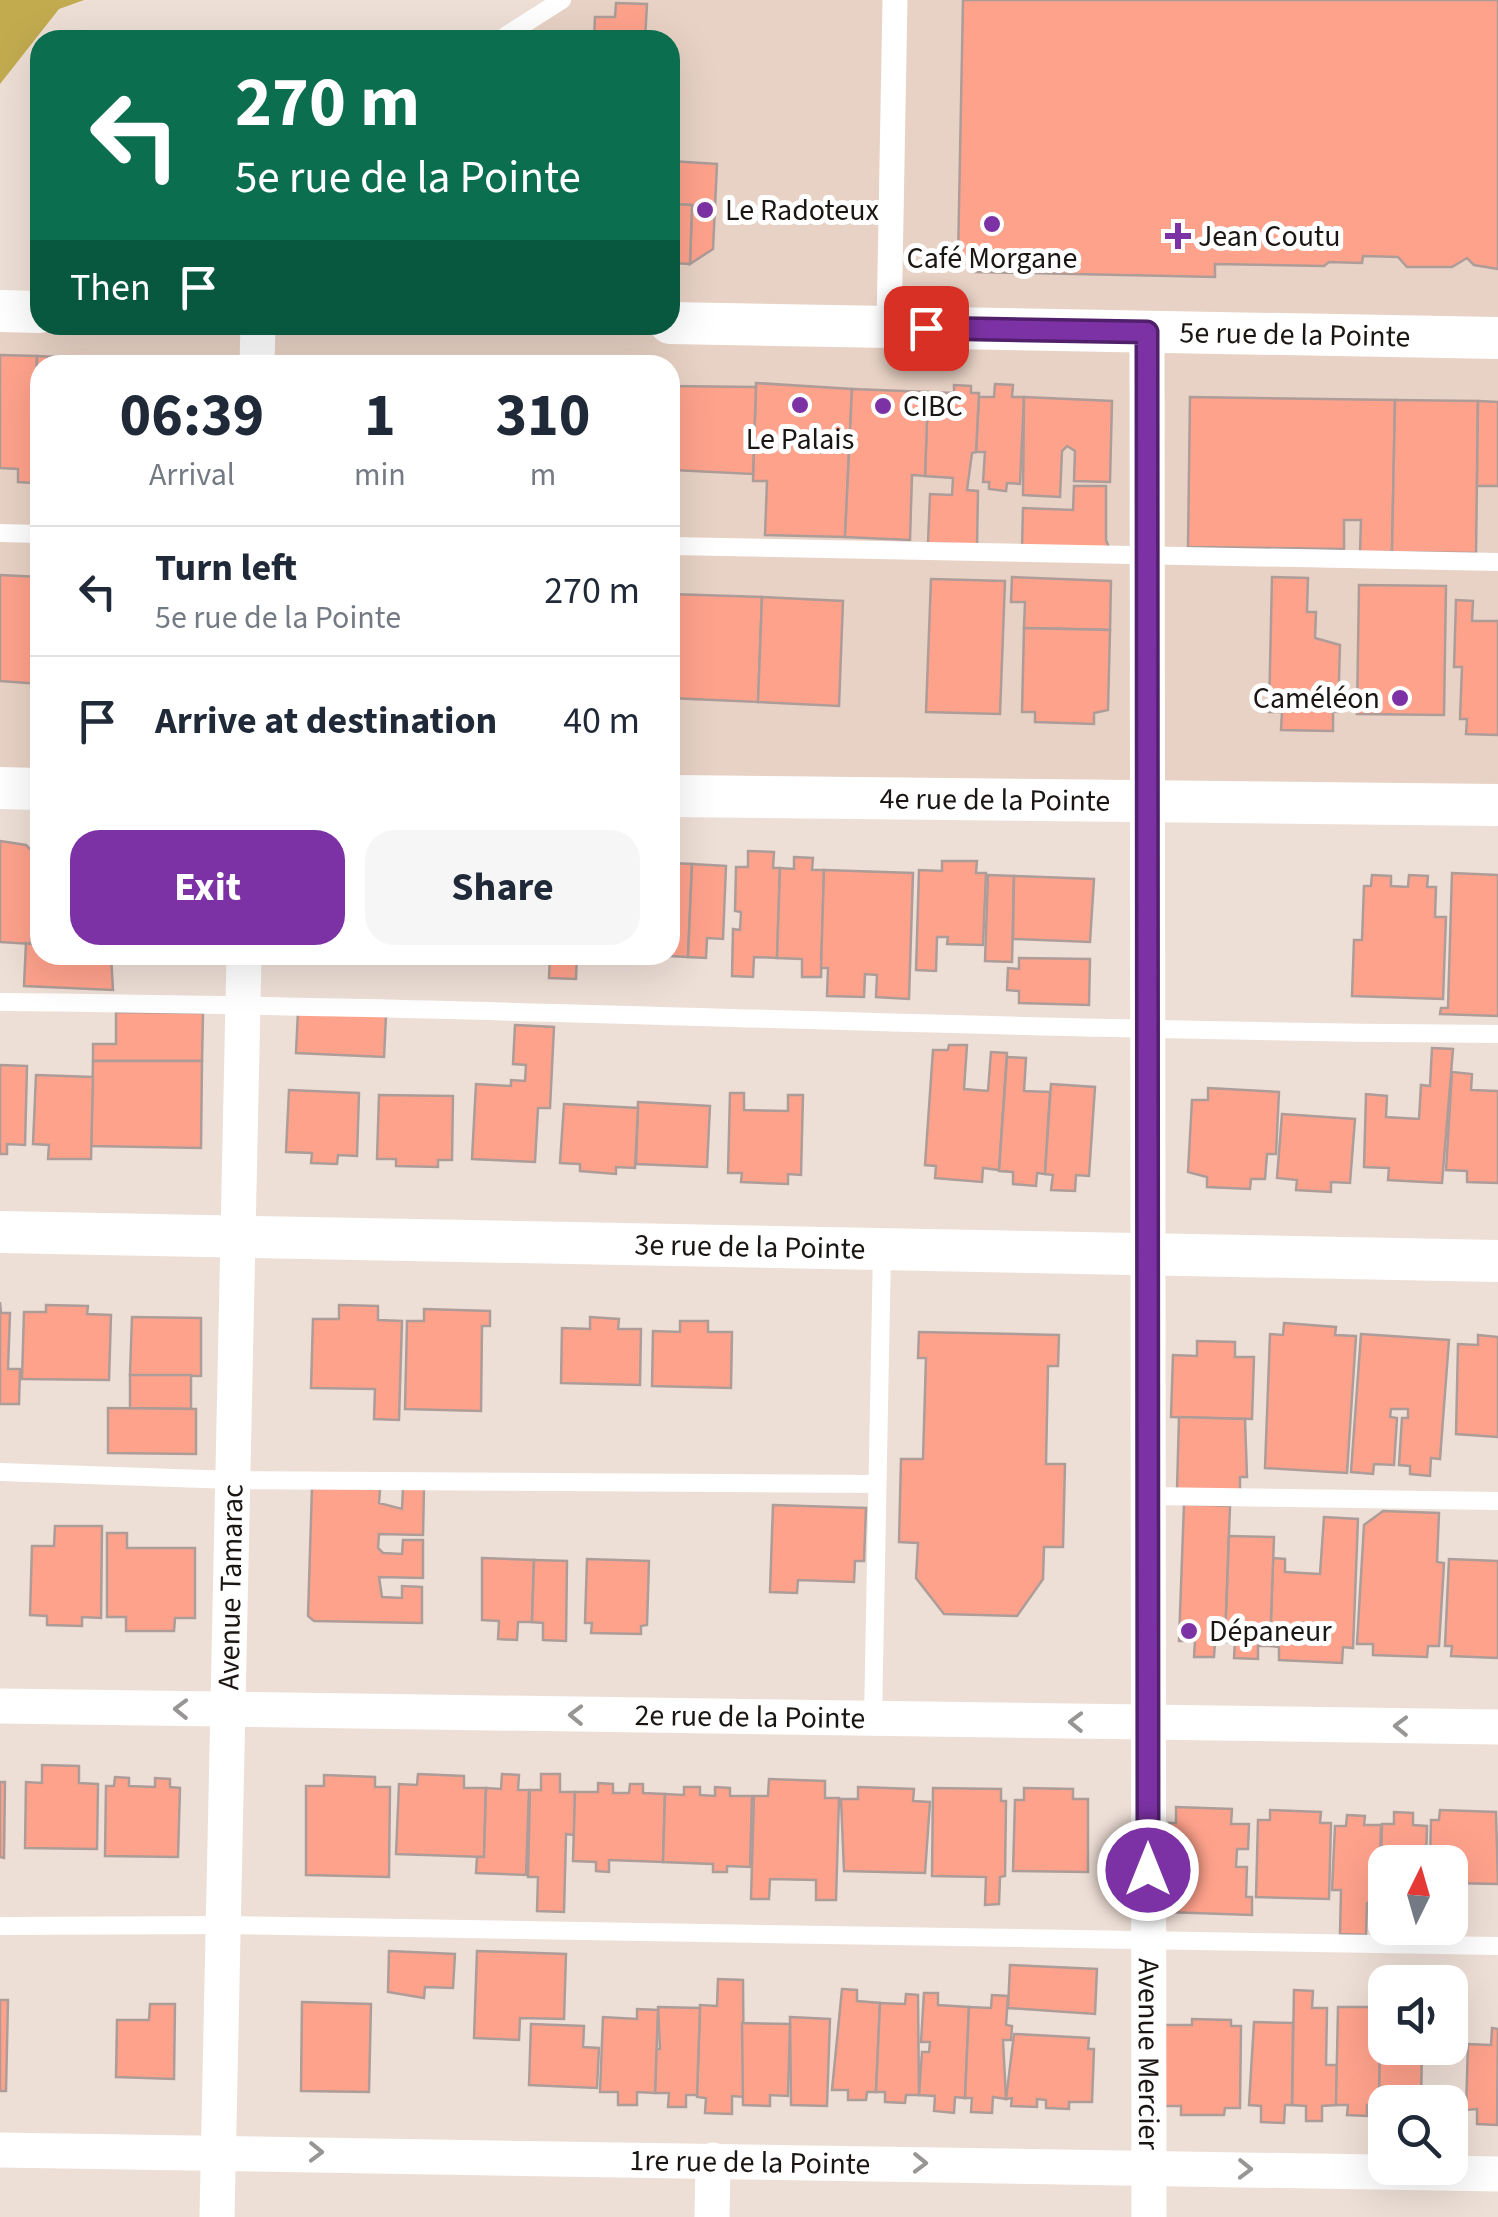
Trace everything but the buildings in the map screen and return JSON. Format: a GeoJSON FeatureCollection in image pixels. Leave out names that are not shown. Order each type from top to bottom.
{"type":"FeatureCollection","features":[{"type":"Feature","properties":{"kind":"street"},"geometry":{"type":"LineString","coordinates":[[889,327],[895,0]]}},
{"type":"Feature","properties":{"kind":"street"},"geometry":{"type":"LineString","coordinates":[[0,311],[30,312]]}},
{"type":"Feature","properties":{"kind":"street","name":"5e rue de la Pointe"},"geometry":{"type":"LineString","coordinates":[[680,323],[1498,338]]}},
{"type":"Feature","properties":{"kind":"street","name":"Avenue Mercier"},"geometry":{"type":"LineString","coordinates":[[1147,332],[1149,2217]]}},
{"type":"Feature","properties":{"kind":"street"},"geometry":{"type":"LineString","coordinates":[[0,788],[30,788]]}},
{"type":"Feature","properties":{"kind":"street","name":"4e rue de la Pointe"},"geometry":{"type":"LineString","coordinates":[[680,796],[1498,805]]}},
{"type":"Feature","properties":{"kind":"street","name":"Avenue Tamarac"},"geometry":{"type":"LineString","coordinates":[[216,2217],[244,965]]}},
{"type":"Feature","properties":{"kind":"street","name":"3e rue de la Pointe"},"geometry":{"type":"LineString","coordinates":[[0,1232],[1498,1261]]}},
{"type":"Feature","properties":{"kind":"street","name":"2e rue de la Pointe"},"geometry":{"type":"LineString","coordinates":[[0,1706],[1498,1727]]}},
{"type":"Feature","properties":{"kind":"street","name":"1re rue de la Pointe"},"geometry":{"type":"LineString","coordinates":[[0,2150],[218,2150],[1498,2174]]}},
{"type":"Feature","properties":{"kind":"street"},"geometry":{"type":"LineString","coordinates":[[712,2217],[713,2160]]}},
{"type":"Feature","properties":{"kind":"lane"},"geometry":{"type":"LineString","coordinates":[[514,30],[562,0]]}},
{"type":"Feature","properties":{"kind":"lane"},"geometry":{"type":"LineString","coordinates":[[0,533],[30,534]]}},
{"type":"Feature","properties":{"kind":"lane"},"geometry":{"type":"LineString","coordinates":[[680,546],[1498,562]]}},
{"type":"Feature","properties":{"kind":"lane"},"geometry":{"type":"LineString","coordinates":[[0,1002],[243,1004],[1148,1032],[1498,1034]]}},
{"type":"Feature","properties":{"kind":"lane"},"geometry":{"type":"LineString","coordinates":[[872,1719],[882,1250]]}},
{"type":"Feature","properties":{"kind":"lane"},"geometry":{"type":"LineString","coordinates":[[0,1472],[233,1480],[877,1484]]}},
{"type":"Feature","properties":{"kind":"lane"},"geometry":{"type":"LineString","coordinates":[[1148,1496],[1498,1501]]}},
{"type":"Feature","properties":{"kind":"lane"},"geometry":{"type":"LineString","coordinates":[[0,1926],[223,1925],[1498,1946]]}},
{"type":"Feature","properties":{"kind":"shaded area"},"geometry":{"type":"Polygon","coordinates":[[[0,0],[84,0],[59,9],[42,30],[30,30],[30,46],[0,84],[0,0]]]}},
{"type":"Feature","properties":{"kind":"shaded area"},"geometry":{"type":"Polygon","coordinates":[[[547,0],[1498,0],[1498,785],[680,775],[680,355],[30,355],[30,769],[0,768],[0,326],[30,326],[30,335],[680,335],[680,30],[498,30],[547,0]]]}},
{"type":"Feature","properties":{"kind":"place","name":"Le Radoteux"},"geometry":{"type":"Point","coordinates":[705,210]}},
{"type":"Feature","properties":{"kind":"place","name":"Café Morgane"},"geometry":{"type":"Point","coordinates":[992,224]}},
{"type":"Feature","properties":{"kind":"place","name":"Jean Coutu"},"geometry":{"type":"Point","coordinates":[1178,236]}},
{"type":"Feature","properties":{"kind":"place","name":"Le Palais"},"geometry":{"type":"Point","coordinates":[800,405]}},
{"type":"Feature","properties":{"kind":"place","name":"CIBC"},"geometry":{"type":"Point","coordinates":[883,406]}},
{"type":"Feature","properties":{"kind":"place","name":"Caméléon"},"geometry":{"type":"Point","coordinates":[1400,698]}},
{"type":"Feature","properties":{"kind":"place","name":"Dépaneur"},"geometry":{"type":"Point","coordinates":[1189,1631]}},
{"type":"Feature","properties":{"kind":"route"},"geometry":{"type":"LineString","coordinates":[[926,328],[1147,332],[1148,1870]]}}]}
